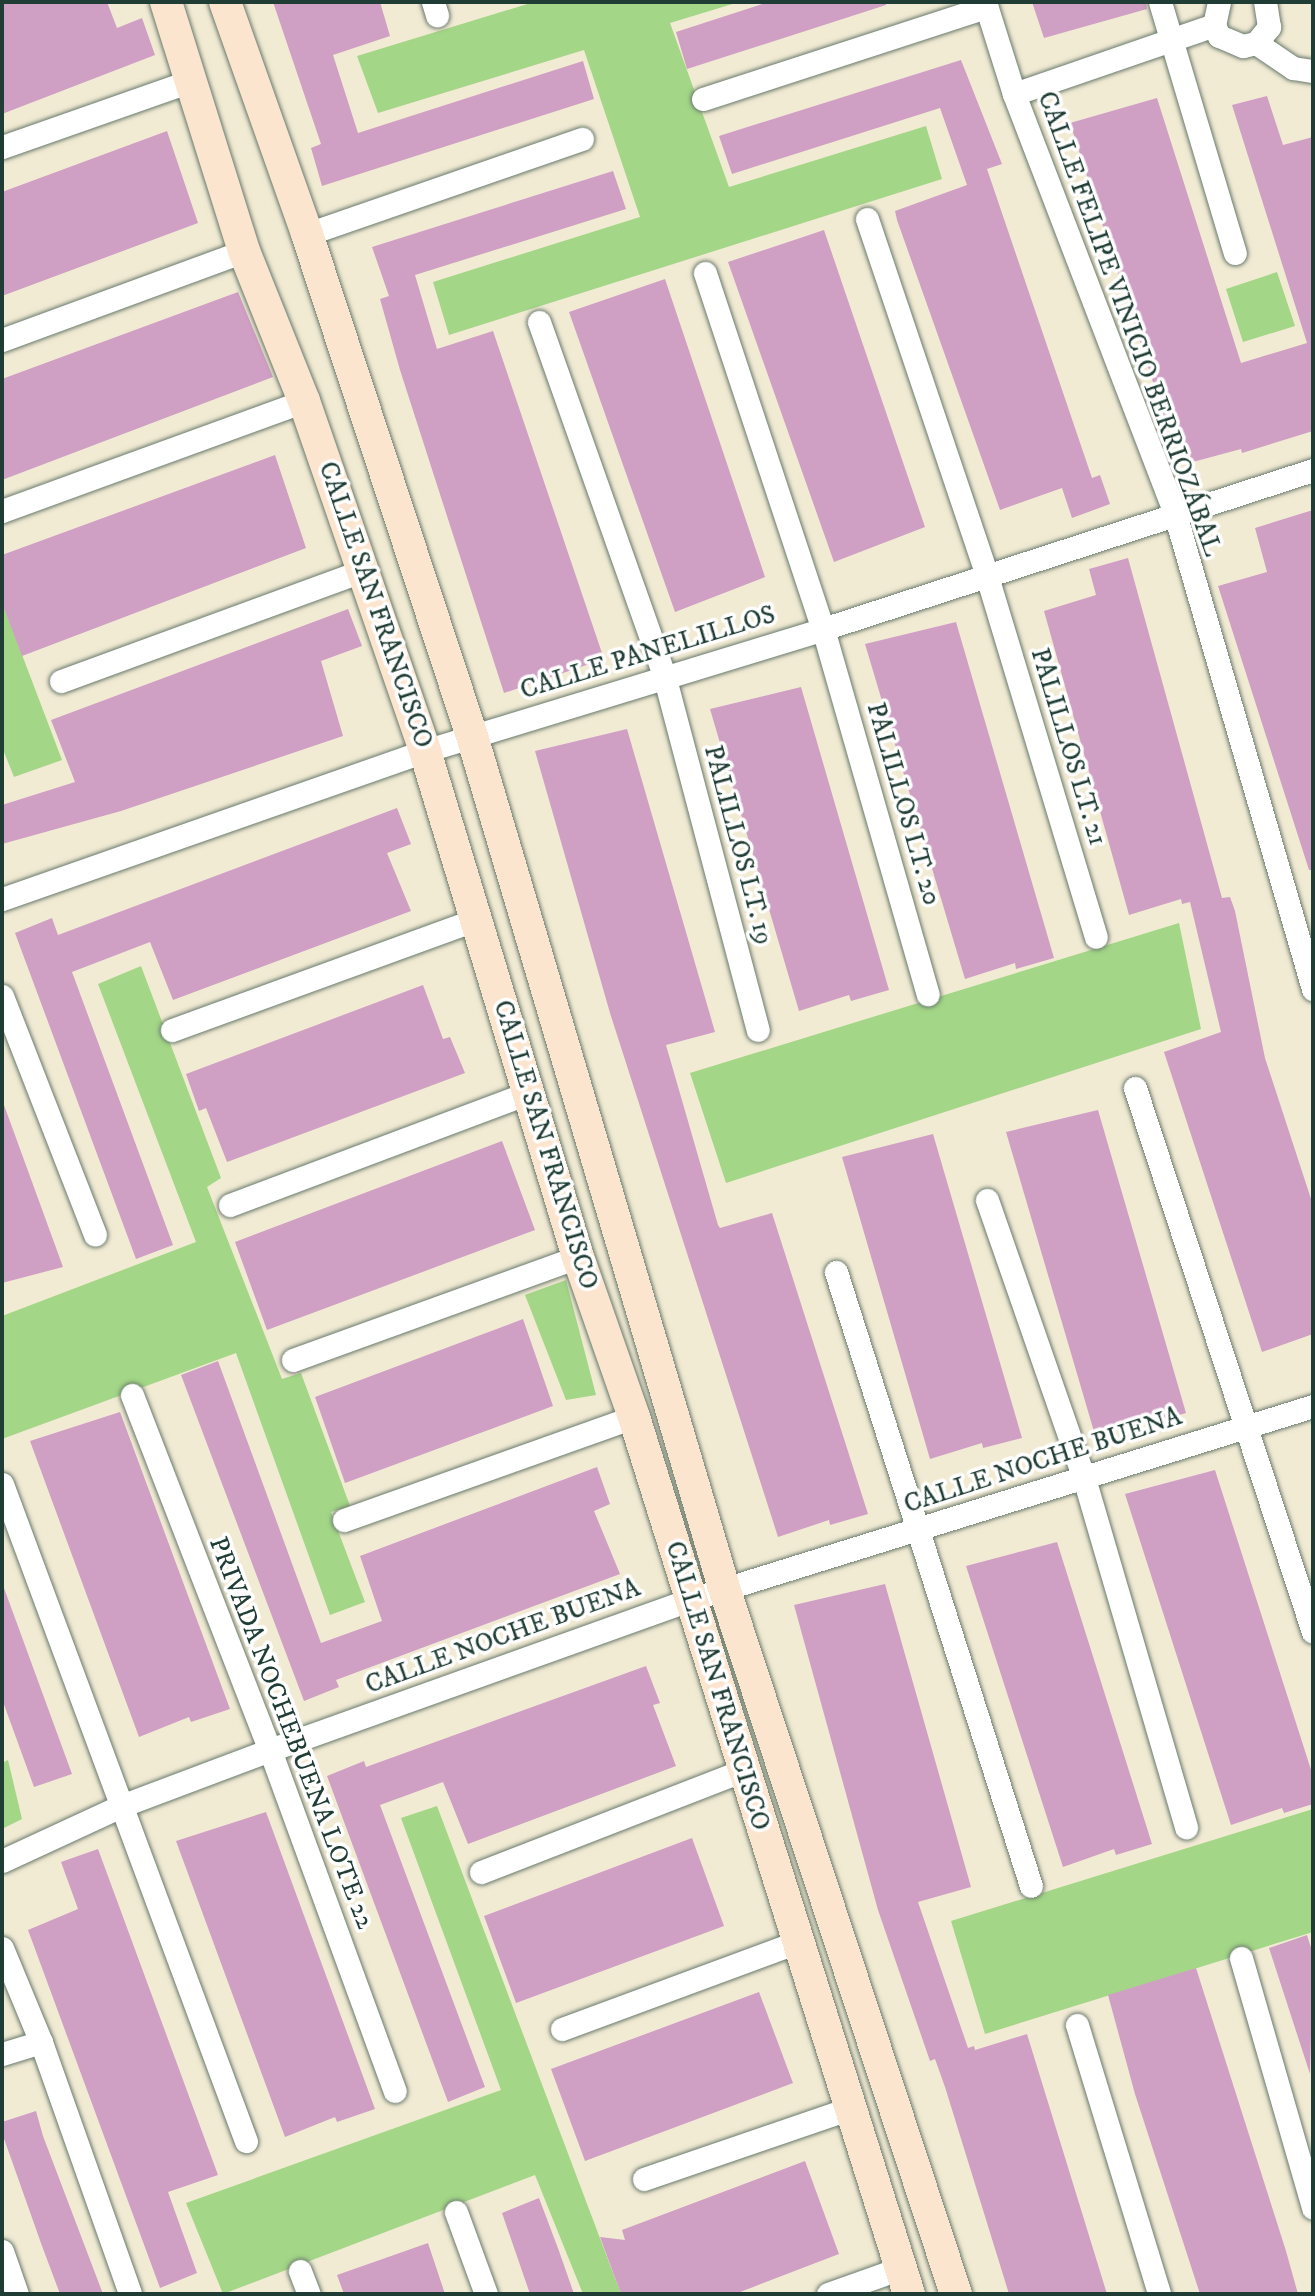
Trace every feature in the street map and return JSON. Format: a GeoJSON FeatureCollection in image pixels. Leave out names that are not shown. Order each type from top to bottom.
{"type":"FeatureCollection","features":[{"type":"Feature","properties":{"kind":"street","name":"CALLE SAN FRANCISCO"},"geometry":{"type":"LineString","coordinates":[[166,2],[244,251],[304,401],[365,570],[425,751],[578,1257],[634,1417],[689,1600],[905,2281]]}},
{"type":"Feature","properties":{"kind":"street","name":"CALLE SAN FRANCISCO"},"geometry":{"type":"LineString","coordinates":[[225,2],[307,234],[472,736],[725,1591],[956,2294]]}},
{"type":"Feature","properties":{"kind":"street"},"geometry":{"type":"LineString","coordinates":[[1160,2],[1235,253]]}},
{"type":"Feature","properties":{"kind":"street"},"geometry":{"type":"LineString","coordinates":[[1214,25],[1219,2]]}},
{"type":"Feature","properties":{"kind":"street"},"geometry":{"type":"LineString","coordinates":[[1256,43],[1269,27],[1265,2]]}},
{"type":"Feature","properties":{"kind":"street"},"geometry":{"type":"LineString","coordinates":[[703,99],[985,4]]}},
{"type":"Feature","properties":{"kind":"street","name":"CALLE FELIPE VINICIO BERRIOZÁBAL"},"geometry":{"type":"LineString","coordinates":[[985,4],[1014,93],[1175,514],[1305,934],[1313,989]]}},
{"type":"Feature","properties":{"kind":"street"},"geometry":{"type":"LineString","coordinates":[[1014,93],[1214,25]]}},
{"type":"Feature","properties":{"kind":"street"},"geometry":{"type":"LineString","coordinates":[[1214,25],[1230,44],[1256,43],[1293,68],[1313,71]]}},
{"type":"Feature","properties":{"kind":"street"},"geometry":{"type":"LineString","coordinates":[[2,147],[190,81]]}},
{"type":"Feature","properties":{"kind":"street"},"geometry":{"type":"LineString","coordinates":[[307,234],[582,139]]}},
{"type":"Feature","properties":{"kind":"street","name":"PALILLOS LT. 21"},"geometry":{"type":"LineString","coordinates":[[867,219],[986,573],[1096,937]]}},
{"type":"Feature","properties":{"kind":"street"},"geometry":{"type":"LineString","coordinates":[[2,340],[244,251]]}},
{"type":"Feature","properties":{"kind":"street","name":"PALILLOS LT. 20"},"geometry":{"type":"LineString","coordinates":[[705,273],[824,629],[928,993]]}},
{"type":"Feature","properties":{"kind":"street","name":"PALILLOS LT. 19"},"geometry":{"type":"LineString","coordinates":[[539,321],[664,675],[758,1030]]}},
{"type":"Feature","properties":{"kind":"street"},"geometry":{"type":"LineString","coordinates":[[2,511],[304,401]]}},
{"type":"Feature","properties":{"kind":"street","name":"CALLE PANELILLOS"},"geometry":{"type":"LineString","coordinates":[[2,899],[425,751],[664,675],[824,629],[986,573],[1313,470]]}},
{"type":"Feature","properties":{"kind":"street"},"geometry":{"type":"LineString","coordinates":[[61,681],[365,570]]}},
{"type":"Feature","properties":{"kind":"street"},"geometry":{"type":"LineString","coordinates":[[172,1030],[475,920]]}},
{"type":"Feature","properties":{"kind":"street"},"geometry":{"type":"LineString","coordinates":[[2,996],[95,1235]]}},
{"type":"Feature","properties":{"kind":"street"},"geometry":{"type":"LineString","coordinates":[[1135,1088],[1313,1632]]}},
{"type":"Feature","properties":{"kind":"street"},"geometry":{"type":"LineString","coordinates":[[230,1205],[530,1092]]}},
{"type":"Feature","properties":{"kind":"street"},"geometry":{"type":"LineString","coordinates":[[987,1200],[1084,1478],[1186,1826]]}},
{"type":"Feature","properties":{"kind":"street"},"geometry":{"type":"LineString","coordinates":[[293,1360],[578,1257]]}},
{"type":"Feature","properties":{"kind":"street"},"geometry":{"type":"LineString","coordinates":[[836,1272],[1031,1886]]}},
{"type":"Feature","properties":{"kind":"street","name":"PRIVADA NOCHEBUENA LOTE 22"},"geometry":{"type":"LineString","coordinates":[[132,1395],[270,1750],[396,2091]]}},
{"type":"Feature","properties":{"kind":"street","name":"CALLE NOCHE BUENA"},"geometry":{"type":"LineString","coordinates":[[2,1861],[121,1806],[689,1600],[1313,1406]]}},
{"type":"Feature","properties":{"kind":"street"},"geometry":{"type":"LineString","coordinates":[[344,1520],[634,1417]]}},
{"type":"Feature","properties":{"kind":"street"},"geometry":{"type":"LineString","coordinates":[[2,1484],[246,2141]]}},
{"type":"Feature","properties":{"kind":"street"},"geometry":{"type":"LineString","coordinates":[[481,1872],[744,1770]]}},
{"type":"Feature","properties":{"kind":"street"},"geometry":{"type":"LineString","coordinates":[[562,2029],[797,1942]]}},
{"type":"Feature","properties":{"kind":"street"},"geometry":{"type":"LineString","coordinates":[[2,1948],[41,2042],[131,2294]]}},
{"type":"Feature","properties":{"kind":"street"},"geometry":{"type":"LineString","coordinates":[[1241,1958],[1313,2208]]}},
{"type":"Feature","properties":{"kind":"street"},"geometry":{"type":"LineString","coordinates":[[1077,2025],[1159,2294]]}},
{"type":"Feature","properties":{"kind":"street"},"geometry":{"type":"LineString","coordinates":[[2,2053],[41,2042]]}},
{"type":"Feature","properties":{"kind":"street"},"geometry":{"type":"LineString","coordinates":[[644,2179],[849,2109]]}},
{"type":"Feature","properties":{"kind":"street"},"geometry":{"type":"LineString","coordinates":[[456,2212],[486,2294]]}},
{"type":"Feature","properties":{"kind":"street"},"geometry":{"type":"LineString","coordinates":[[2,2250],[17,2294]]}},
{"type":"Feature","properties":{"kind":"street"},"geometry":{"type":"LineString","coordinates":[[300,2271],[309,2294]]}},
{"type":"Feature","properties":{"kind":"street"},"geometry":{"type":"LineString","coordinates":[[828,2294],[905,2281]]}},
{"type":"Feature","properties":{"kind":"green space"},"geometry":{"type":"Polygon","coordinates":[[[534,2],[739,2],[670,23],[729,187],[926,126],[942,179],[449,335],[433,282],[640,217],[584,50],[378,113],[357,56],[534,2]]]}},
{"type":"Feature","properties":{"kind":"green space"},"geometry":{"type":"Polygon","coordinates":[[[1277,272],[1295,326],[1243,342],[1226,289],[1277,272]]]}},
{"type":"Feature","properties":{"kind":"green space"},"geometry":{"type":"Polygon","coordinates":[[[2,602],[62,760],[14,777],[2,747],[2,602]]]}},
{"type":"Feature","properties":{"kind":"green space"},"geometry":{"type":"Polygon","coordinates":[[[1179,923],[1201,1029],[726,1183],[690,1073],[1179,923]]]}},
{"type":"Feature","properties":{"kind":"green space"},"geometry":{"type":"Polygon","coordinates":[[[141,966],[221,1178],[207,1187],[282,1379],[301,1373],[350,1506],[331,1512],[365,1602],[330,1615],[236,1353],[2,1439],[2,1316],[196,1242],[98,984],[141,966]]]}},
{"type":"Feature","properties":{"kind":"green space"},"geometry":{"type":"Polygon","coordinates":[[[566,1280],[596,1395],[566,1400],[525,1295],[566,1280]]]}},
{"type":"Feature","properties":{"kind":"green space"},"geometry":{"type":"Polygon","coordinates":[[[8,1760],[22,1819],[2,1829],[2,1763],[8,1760]]]}},
{"type":"Feature","properties":{"kind":"green space"},"geometry":{"type":"Polygon","coordinates":[[[437,1806],[621,2294],[583,2294],[535,2175],[223,2294],[186,2203],[501,2090],[401,1818],[437,1806]]]}},
{"type":"Feature","properties":{"kind":"green space"},"geometry":{"type":"Polygon","coordinates":[[[1313,1809],[1313,1932],[985,2034],[951,1921],[1313,1809]]]}},
{"type":"Feature","properties":{"kind":"building"},"geometry":{"type":"Polygon","coordinates":[[[2,2],[107,2],[117,28],[142,18],[155,55],[2,114],[2,2]]]}},
{"type":"Feature","properties":{"kind":"building"},"geometry":{"type":"Polygon","coordinates":[[[273,2],[380,2],[390,36],[333,55],[358,133],[583,61],[594,99],[322,186],[311,148],[321,144],[273,2]]]}},
{"type":"Feature","properties":{"kind":"building"},"geometry":{"type":"Polygon","coordinates":[[[769,2],[886,2],[886,5],[687,69],[676,32],[769,2]]]}},
{"type":"Feature","properties":{"kind":"building"},"geometry":{"type":"Polygon","coordinates":[[[1032,2],[1146,2],[1147,9],[1044,38],[1032,2]]]}},
{"type":"Feature","properties":{"kind":"building"},"geometry":{"type":"Polygon","coordinates":[[[961,60],[1002,164],[987,169],[1092,478],[1100,475],[1110,504],[1072,518],[1062,488],[1000,510],[897,220],[895,211],[967,185],[940,108],[732,174],[719,136],[961,60]]]}},
{"type":"Feature","properties":{"kind":"building"},"geometry":{"type":"Polygon","coordinates":[[[1267,96],[1283,145],[1313,137],[1313,431],[1242,453],[1241,449],[1189,463],[1178,427],[1168,429],[1070,123],[1157,98],[1241,363],[1307,343],[1232,105],[1267,96]]]}},
{"type":"Feature","properties":{"kind":"building"},"geometry":{"type":"Polygon","coordinates":[[[167,131],[198,223],[2,296],[2,192],[167,131]]]}},
{"type":"Feature","properties":{"kind":"building"},"geometry":{"type":"Polygon","coordinates":[[[613,171],[626,209],[415,275],[437,349],[493,331],[604,659],[504,693],[400,370],[380,299],[389,296],[372,247],[613,171]]]}},
{"type":"Feature","properties":{"kind":"building"},"geometry":{"type":"Polygon","coordinates":[[[824,230],[925,527],[834,562],[728,262],[824,230]]]}},
{"type":"Feature","properties":{"kind":"building"},"geometry":{"type":"Polygon","coordinates":[[[665,279],[765,577],[675,612],[569,312],[665,279]]]}},
{"type":"Feature","properties":{"kind":"building"},"geometry":{"type":"Polygon","coordinates":[[[238,292],[273,377],[2,480],[2,379],[238,292]]]}},
{"type":"Feature","properties":{"kind":"building"},"geometry":{"type":"Polygon","coordinates":[[[275,455],[306,548],[22,656],[2,603],[2,555],[275,455]]]}},
{"type":"Feature","properties":{"kind":"building"},"geometry":{"type":"Polygon","coordinates":[[[1313,510],[1313,870],[1309,870],[1218,586],[1267,572],[1255,528],[1313,510]]]}},
{"type":"Feature","properties":{"kind":"building"},"geometry":{"type":"Polygon","coordinates":[[[1128,558],[1222,898],[1230,897],[1235,911],[1265,1058],[1313,1205],[1313,1334],[1262,1352],[1164,1052],[1221,1032],[1190,902],[1182,904],[1181,899],[1129,915],[1044,611],[1096,595],[1089,569],[1128,558]]]}},
{"type":"Feature","properties":{"kind":"building"},"geometry":{"type":"Polygon","coordinates":[[[348,609],[362,646],[321,661],[343,736],[121,811],[2,844],[2,805],[75,782],[51,720],[348,609]]]}},
{"type":"Feature","properties":{"kind":"building"},"geometry":{"type":"Polygon","coordinates":[[[956,622],[1054,958],[1016,969],[1015,963],[965,979],[865,644],[956,622]]]}},
{"type":"Feature","properties":{"kind":"building"},"geometry":{"type":"Polygon","coordinates":[[[801,687],[889,990],[851,1001],[849,995],[799,1011],[710,709],[801,687]]]}},
{"type":"Feature","properties":{"kind":"building"},"geometry":{"type":"Polygon","coordinates":[[[627,729],[715,1032],[666,1045],[718,1225],[720,1228],[772,1213],[868,1514],[830,1525],[829,1520],[778,1537],[610,1013],[535,751],[627,729]]]}},
{"type":"Feature","properties":{"kind":"building"},"geometry":{"type":"Polygon","coordinates":[[[397,808],[411,844],[387,853],[411,911],[173,1000],[150,942],[72,972],[173,1245],[136,1259],[15,933],[52,918],[58,935],[397,808]]]}},
{"type":"Feature","properties":{"kind":"building"},"geometry":{"type":"Polygon","coordinates":[[[423,985],[443,1039],[450,1037],[465,1073],[227,1162],[206,1108],[199,1111],[186,1074],[423,985]]]}},
{"type":"Feature","properties":{"kind":"building"},"geometry":{"type":"Polygon","coordinates":[[[4,1105],[63,1267],[2,1283],[2,1106],[4,1105]]]}},
{"type":"Feature","properties":{"kind":"building"},"geometry":{"type":"Polygon","coordinates":[[[1098,1110],[1186,1413],[1148,1424],[1147,1418],[1095,1435],[1006,1132],[1098,1110]]]}},
{"type":"Feature","properties":{"kind":"building"},"geometry":{"type":"Polygon","coordinates":[[[933,1134],[1022,1438],[983,1448],[982,1443],[930,1459],[842,1157],[933,1134]]]}},
{"type":"Feature","properties":{"kind":"building"},"geometry":{"type":"Polygon","coordinates":[[[502,1141],[535,1230],[267,1330],[235,1242],[502,1141]]]}},
{"type":"Feature","properties":{"kind":"building"},"geometry":{"type":"Polygon","coordinates":[[[523,1319],[553,1406],[345,1483],[315,1397],[523,1319]]]}},
{"type":"Feature","properties":{"kind":"building"},"geometry":{"type":"Polygon","coordinates":[[[218,1361],[321,1643],[382,1621],[360,1556],[597,1467],[610,1504],[594,1511],[620,1574],[336,1680],[339,1687],[304,1701],[181,1375],[218,1361]]]}},
{"type":"Feature","properties":{"kind":"building"},"geometry":{"type":"Polygon","coordinates":[[[120,1412],[230,1709],[191,1722],[189,1717],[139,1737],[30,1441],[120,1412]]]}},
{"type":"Feature","properties":{"kind":"building"},"geometry":{"type":"Polygon","coordinates":[[[1215,1470],[1313,1776],[1313,1804],[1284,1813],[1282,1808],[1231,1825],[1125,1494],[1215,1470]]]}},
{"type":"Feature","properties":{"kind":"building"},"geometry":{"type":"Polygon","coordinates":[[[1057,1542],[1152,1844],[1116,1855],[1114,1849],[1063,1867],[966,1566],[1057,1542]]]}},
{"type":"Feature","properties":{"kind":"building"},"geometry":{"type":"Polygon","coordinates":[[[885,1584],[971,1887],[918,1902],[968,2048],[974,2046],[975,2050],[1027,2034],[1107,2294],[1009,2294],[945,2087],[935,2059],[930,2061],[878,1910],[794,1605],[885,1584]]]}},
{"type":"Feature","properties":{"kind":"building"},"geometry":{"type":"Polygon","coordinates":[[[4,1588],[72,1774],[34,1787],[2,1699],[4,1588]]]}},
{"type":"Feature","properties":{"kind":"building"},"geometry":{"type":"Polygon","coordinates":[[[646,1666],[660,1703],[653,1705],[676,1766],[468,1844],[443,1782],[380,1805],[485,2087],[448,2102],[327,1776],[364,1761],[366,1767],[646,1666]]]}},
{"type":"Feature","properties":{"kind":"building"},"geometry":{"type":"Polygon","coordinates":[[[266,1812],[375,2109],[337,2122],[335,2117],[285,2137],[176,1841],[266,1812]]]}},
{"type":"Feature","properties":{"kind":"building"},"geometry":{"type":"Polygon","coordinates":[[[692,1838],[724,1926],[516,2003],[484,1916],[692,1838]]]}},
{"type":"Feature","properties":{"kind":"building"},"geometry":{"type":"Polygon","coordinates":[[[98,1849],[218,2175],[168,2192],[197,2273],[160,2288],[28,1930],[78,1909],[61,1862],[98,1849]]]}},
{"type":"Feature","properties":{"kind":"building"},"geometry":{"type":"Polygon","coordinates":[[[1307,1935],[1313,1954],[1310,2074],[1269,1948],[1307,1935]]]}},
{"type":"Feature","properties":{"kind":"building"},"geometry":{"type":"Polygon","coordinates":[[[1196,1968],[1298,2294],[1200,2294],[1135,2094],[1108,1995],[1196,1968]]]}},
{"type":"Feature","properties":{"kind":"building"},"geometry":{"type":"Polygon","coordinates":[[[759,1992],[793,2083],[585,2161],[551,2069],[759,1992]]]}},
{"type":"Feature","properties":{"kind":"building"},"geometry":{"type":"Polygon","coordinates":[[[36,2111],[103,2294],[60,2294],[42,2246],[2,2133],[2,2122],[36,2111]]]}},
{"type":"Feature","properties":{"kind":"building"},"geometry":{"type":"Polygon","coordinates":[[[805,2161],[839,2254],[735,2294],[621,2294],[600,2237],[625,2240],[622,2230],[805,2161]]]}},
{"type":"Feature","properties":{"kind":"building"},"geometry":{"type":"Polygon","coordinates":[[[539,2198],[574,2294],[530,2294],[502,2213],[539,2198]]]}},
{"type":"Feature","properties":{"kind":"building"},"geometry":{"type":"Polygon","coordinates":[[[428,2243],[445,2294],[344,2294],[337,2275],[428,2243]]]}}]}
